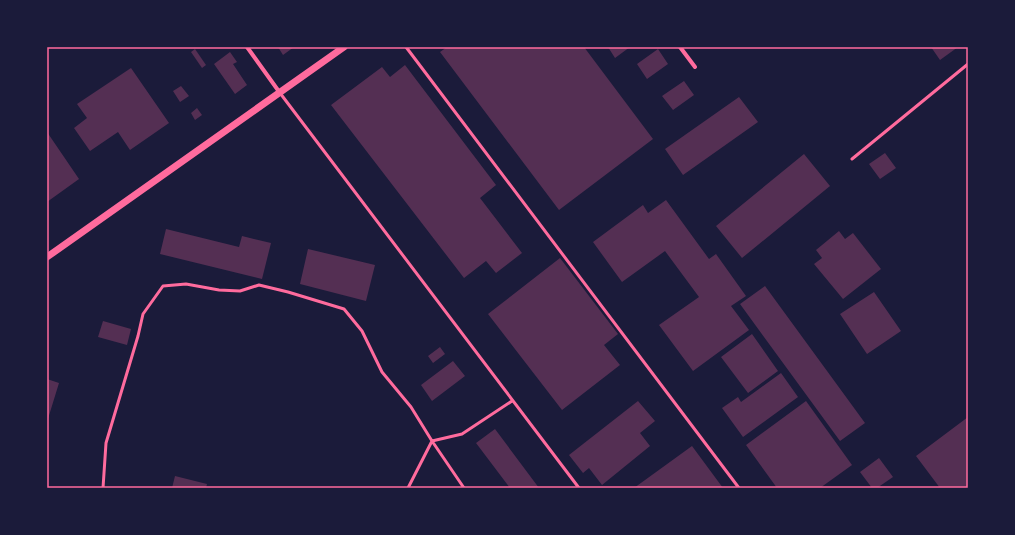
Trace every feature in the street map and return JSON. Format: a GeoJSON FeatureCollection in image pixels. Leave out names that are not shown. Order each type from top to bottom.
{"type":"FeatureCollection","features":[{"type":"Feature","properties":{"kind":"street"},"geometry":{"type":"LineString","coordinates":[[247,47],[280,93]]}},
{"type":"Feature","properties":{"kind":"street"},"geometry":{"type":"LineString","coordinates":[[47,257],[344,47]]}},
{"type":"Feature","properties":{"kind":"street"},"geometry":{"type":"LineString","coordinates":[[680,47],[695,67]]}},
{"type":"Feature","properties":{"kind":"lane"},"geometry":{"type":"LineString","coordinates":[[406,47],[739,488]]}},
{"type":"Feature","properties":{"kind":"lane"},"geometry":{"type":"LineString","coordinates":[[852,159],[968,64]]}},
{"type":"Feature","properties":{"kind":"lane"},"geometry":{"type":"LineString","coordinates":[[280,93],[579,488]]}},
{"type":"Feature","properties":{"kind":"lane"},"geometry":{"type":"LineString","coordinates":[[103,488],[106,443],[138,336],[143,314],[163,286],[186,284],[220,290],[240,291],[259,285],[344,309],[362,331],[382,372],[411,407],[464,488]]}},
{"type":"Feature","properties":{"kind":"lane"},"geometry":{"type":"LineString","coordinates":[[408,488],[432,441],[462,434],[512,400]]}},
{"type":"Feature","properties":{"kind":"building"},"geometry":{"type":"Polygon","coordinates":[[[278,47],[294,47],[283,55],[278,47]]]}},
{"type":"Feature","properties":{"kind":"building"},"geometry":{"type":"Polygon","coordinates":[[[447,47],[584,47],[653,139],[559,210],[440,52],[447,47]]]}},
{"type":"Feature","properties":{"kind":"building"},"geometry":{"type":"Polygon","coordinates":[[[608,47],[630,47],[615,58],[608,47]]]}},
{"type":"Feature","properties":{"kind":"building"},"geometry":{"type":"Polygon","coordinates":[[[931,47],[958,47],[940,60],[931,47]]]}},
{"type":"Feature","properties":{"kind":"building"},"geometry":{"type":"Polygon","coordinates":[[[195,49],[206,65],[202,68],[191,52],[195,49]]]}},
{"type":"Feature","properties":{"kind":"building"},"geometry":{"type":"Polygon","coordinates":[[[658,49],[668,64],[647,79],[637,64],[658,49]]]}},
{"type":"Feature","properties":{"kind":"building"},"geometry":{"type":"Polygon","coordinates":[[[230,52],[237,62],[233,64],[247,85],[235,94],[214,64],[230,52]]]}},
{"type":"Feature","properties":{"kind":"building"},"geometry":{"type":"Polygon","coordinates":[[[405,65],[496,185],[480,198],[522,253],[496,273],[486,261],[464,278],[331,105],[382,67],[390,77],[405,65]]]}},
{"type":"Feature","properties":{"kind":"building"},"geometry":{"type":"Polygon","coordinates":[[[131,68],[169,123],[130,150],[118,132],[90,151],[74,128],[87,118],[77,104],[131,68]]]}},
{"type":"Feature","properties":{"kind":"building"},"geometry":{"type":"Polygon","coordinates":[[[684,81],[694,95],[673,110],[662,96],[684,81]]]}},
{"type":"Feature","properties":{"kind":"building"},"geometry":{"type":"Polygon","coordinates":[[[181,86],[189,96],[180,102],[173,91],[181,86]]]}},
{"type":"Feature","properties":{"kind":"building"},"geometry":{"type":"Polygon","coordinates":[[[739,97],[758,122],[683,175],[665,149],[739,97]]]}},
{"type":"Feature","properties":{"kind":"building"},"geometry":{"type":"Polygon","coordinates":[[[197,108],[202,115],[195,120],[191,113],[197,108]]]}},
{"type":"Feature","properties":{"kind":"building"},"geometry":{"type":"Polygon","coordinates":[[[47,132],[79,179],[47,202],[47,132]]]}},
{"type":"Feature","properties":{"kind":"building"},"geometry":{"type":"Polygon","coordinates":[[[885,153],[896,168],[880,179],[869,164],[885,153]]]}},
{"type":"Feature","properties":{"kind":"building"},"geometry":{"type":"Polygon","coordinates":[[[804,154],[830,186],[742,258],[716,226],[804,154]]]}},
{"type":"Feature","properties":{"kind":"building"},"geometry":{"type":"Polygon","coordinates":[[[666,200],[709,259],[716,254],[746,296],[731,306],[749,330],[693,371],[659,325],[699,297],[665,251],[622,282],[593,242],[643,205],[648,213],[666,200]]]}},
{"type":"Feature","properties":{"kind":"building"},"geometry":{"type":"Polygon","coordinates":[[[166,229],[239,247],[242,236],[271,243],[262,279],[160,254],[166,229]]]}},
{"type":"Feature","properties":{"kind":"building"},"geometry":{"type":"Polygon","coordinates":[[[839,231],[845,239],[853,233],[881,269],[843,299],[814,264],[822,258],[816,250],[839,231]]]}},
{"type":"Feature","properties":{"kind":"building"},"geometry":{"type":"Polygon","coordinates":[[[308,249],[375,265],[366,301],[300,284],[308,249]]]}},
{"type":"Feature","properties":{"kind":"building"},"geometry":{"type":"Polygon","coordinates":[[[560,258],[618,334],[604,345],[620,365],[562,410],[488,314],[560,258]]]}},
{"type":"Feature","properties":{"kind":"building"},"geometry":{"type":"Polygon","coordinates":[[[765,286],[865,423],[840,441],[740,304],[765,286]]]}},
{"type":"Feature","properties":{"kind":"building"},"geometry":{"type":"Polygon","coordinates":[[[874,292],[901,331],[867,354],[840,314],[874,292]]]}},
{"type":"Feature","properties":{"kind":"building"},"geometry":{"type":"Polygon","coordinates":[[[103,321],[131,329],[127,345],[98,337],[103,321]]]}},
{"type":"Feature","properties":{"kind":"building"},"geometry":{"type":"Polygon","coordinates":[[[752,334],[778,371],[748,393],[721,357],[752,334]]]}},
{"type":"Feature","properties":{"kind":"building"},"geometry":{"type":"Polygon","coordinates":[[[440,347],[445,354],[433,363],[428,356],[440,347]]]}},
{"type":"Feature","properties":{"kind":"building"},"geometry":{"type":"Polygon","coordinates":[[[453,361],[465,376],[432,401],[421,385],[453,361]]]}},
{"type":"Feature","properties":{"kind":"building"},"geometry":{"type":"Polygon","coordinates":[[[781,373],[798,397],[743,437],[722,408],[738,397],[741,402],[781,373]]]}},
{"type":"Feature","properties":{"kind":"building"},"geometry":{"type":"Polygon","coordinates":[[[47,379],[59,383],[47,422],[47,379]]]}},
{"type":"Feature","properties":{"kind":"building"},"geometry":{"type":"Polygon","coordinates":[[[638,401],[655,421],[640,433],[650,446],[602,485],[589,468],[583,473],[569,455],[638,401]]]}},
{"type":"Feature","properties":{"kind":"building"},"geometry":{"type":"Polygon","coordinates":[[[806,401],[852,465],[820,488],[777,488],[746,445],[806,401]]]}},
{"type":"Feature","properties":{"kind":"building"},"geometry":{"type":"Polygon","coordinates":[[[968,417],[968,488],[940,488],[916,456],[968,417]]]}},
{"type":"Feature","properties":{"kind":"building"},"geometry":{"type":"Polygon","coordinates":[[[495,429],[539,488],[510,488],[476,443],[495,429]]]}},
{"type":"Feature","properties":{"kind":"building"},"geometry":{"type":"Polygon","coordinates":[[[692,446],[723,488],[634,488],[692,446]]]}},
{"type":"Feature","properties":{"kind":"building"},"geometry":{"type":"Polygon","coordinates":[[[879,458],[893,477],[877,488],[872,488],[860,472],[879,458]]]}},
{"type":"Feature","properties":{"kind":"building"},"geometry":{"type":"Polygon","coordinates":[[[175,476],[207,484],[206,488],[172,488],[175,476]]]}}]}
